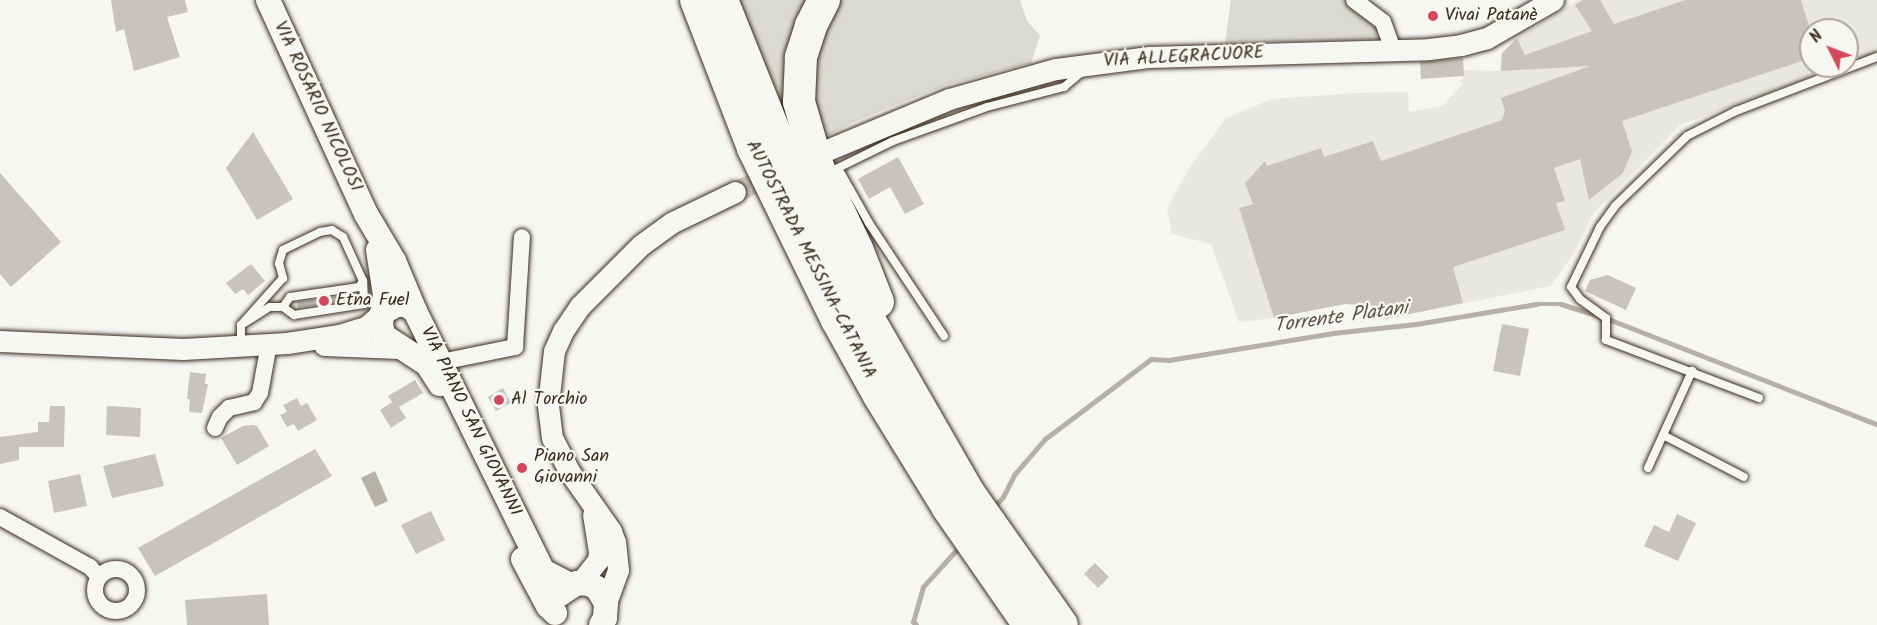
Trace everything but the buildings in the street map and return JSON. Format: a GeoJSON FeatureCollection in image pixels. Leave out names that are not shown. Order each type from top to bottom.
{"type":"FeatureCollection","features":[{"type":"Feature","properties":{"kind":"highway"},"geometry":{"type":"LineString","coordinates":[[674,0],[780,227],[813,271]]}},
{"type":"Feature","properties":{"kind":"highway","name":"AUTOSTRADA MESSINA-CATANIA"},"geometry":{"type":"LineString","coordinates":[[696,0],[753,148],[813,271],[878,394],[958,500]]}},
{"type":"Feature","properties":{"kind":"highway","name":"AUTOSTRADA MESSINA-CATANIA"},"geometry":{"type":"LineString","coordinates":[[722,0],[756,90],[799,188],[839,267],[893,362],[958,500]]}},
{"type":"Feature","properties":{"kind":"highway"},"geometry":{"type":"LineString","coordinates":[[817,0],[804,23],[795,57],[792,90],[794,123],[810,171],[848,252],[877,297],[893,362]]}},
{"type":"Feature","properties":{"kind":"highway"},"geometry":{"type":"LineString","coordinates":[[824,0],[811,26],[801,57],[798,102],[818,168],[857,249],[869,282]]}},
{"type":"Feature","properties":{"kind":"highway"},"geometry":{"type":"LineString","coordinates":[[958,500],[984,539],[1029,625]]}},
{"type":"Feature","properties":{"kind":"highway"},"geometry":{"type":"LineString","coordinates":[[984,539],[1062,625]]}},
{"type":"Feature","properties":{"kind":"main road","name":"VIA ROSARIO NICOLOSI"},"geometry":{"type":"LineString","coordinates":[[268,0],[366,214]]}},
{"type":"Feature","properties":{"kind":"main road","name":"VIA PIANO SAN GIOVANNI"},"geometry":{"type":"LineString","coordinates":[[366,214],[394,261],[415,311],[543,571],[575,584],[597,588],[604,618]]}},
{"type":"Feature","properties":{"kind":"main road"},"geometry":{"type":"LineString","coordinates":[[366,214],[384,272],[386,295],[382,313]]}},
{"type":"Feature","properties":{"kind":"main road"},"geometry":{"type":"LineString","coordinates":[[382,313],[396,306],[406,305],[415,311]]}},
{"type":"Feature","properties":{"kind":"main road","name":"VIA PIANO SAN GIOVANNI"},"geometry":{"type":"LineString","coordinates":[[382,313],[381,326],[384,336],[399,348],[416,355],[436,376],[531,576],[559,622]]}},
{"type":"Feature","properties":{"kind":"main road"},"geometry":{"type":"LineString","coordinates":[[559,622],[558,597],[575,584]]}},
{"type":"Feature","properties":{"kind":"street"},"geometry":{"type":"LineString","coordinates":[[1354,0],[1383,22],[1393,50]]}},
{"type":"Feature","properties":{"kind":"street","name":"VIA ALLEGRACUORE"},"geometry":{"type":"LineString","coordinates":[[820,153],[949,99],[1036,74],[1094,63],[1149,57],[1393,50],[1461,45],[1487,38],[1553,0]]}},
{"type":"Feature","properties":{"kind":"street"},"geometry":{"type":"LineString","coordinates":[[604,618],[618,570],[615,542],[611,531],[569,471],[552,438],[548,405],[554,351],[563,331],[579,306],[641,245],[671,223],[735,192]]}},
{"type":"Feature","properties":{"kind":"street"},"geometry":{"type":"LineString","coordinates":[[441,362],[514,347],[522,237]]}},
{"type":"Feature","properties":{"kind":"street"},"geometry":{"type":"LineString","coordinates":[[278,344],[339,335],[366,327],[382,313]]}},
{"type":"Feature","properties":{"kind":"street"},"geometry":{"type":"LineString","coordinates":[[0,341],[183,349],[241,335],[278,344],[399,348]]}},
{"type":"Feature","properties":{"kind":"street"},"geometry":{"type":"LineString","coordinates":[[215,428],[220,417],[229,408],[254,402],[260,393],[278,344]]}},
{"type":"Feature","properties":{"kind":"street"},"geometry":{"type":"LineString","coordinates":[[575,584],[598,560],[599,552],[590,502]]}},
{"type":"Feature","properties":{"kind":"street"},"geometry":{"type":"LineString","coordinates":[[0,518],[90,567],[99,577]]}},
{"type":"Feature","properties":{"kind":"lane"},"geometry":{"type":"LineString","coordinates":[[1759,398],[1606,340],[1606,318],[1580,299],[1571,287],[1600,227],[1615,206],[1687,136],[1736,111],[1877,57]]}},
{"type":"Feature","properties":{"kind":"lane"},"geometry":{"type":"LineString","coordinates":[[944,336],[869,223],[838,168],[893,141],[987,107],[1064,87],[1094,63]]}},
{"type":"Feature","properties":{"kind":"lane"},"geometry":{"type":"LineString","coordinates":[[332,230],[338,233],[352,253],[363,281],[364,304],[294,315],[283,307],[270,307],[241,335],[283,278],[279,263],[283,250],[310,235],[332,230]]}},
{"type":"Feature","properties":{"kind":"lane"},"geometry":{"type":"LineString","coordinates":[[283,307],[290,297],[359,287],[363,281]]}},
{"type":"Feature","properties":{"kind":"lane"},"geometry":{"type":"LineString","coordinates":[[1648,468],[1692,371]]}},
{"type":"Feature","properties":{"kind":"lane"},"geometry":{"type":"LineString","coordinates":[[1664,435],[1744,477]]}},
{"type":"Feature","properties":{"kind":"shaded area"},"geometry":{"type":"Polygon","coordinates":[[[738,0],[809,0],[786,112],[782,113],[738,0]]]}},
{"type":"Feature","properties":{"kind":"shaded area"},"geometry":{"type":"Polygon","coordinates":[[[835,0],[1020,0],[1027,21],[1040,36],[1031,63],[946,85],[854,122],[814,142],[807,70],[835,0]]]}},
{"type":"Feature","properties":{"kind":"shaded area"},"geometry":{"type":"Polygon","coordinates":[[[1231,0],[1346,0],[1378,23],[1377,39],[1225,43],[1231,0]]]}},
{"type":"Feature","properties":{"kind":"shaded area"},"geometry":{"type":"Polygon","coordinates":[[[1578,0],[1877,0],[1877,53],[1859,60],[1859,18],[1799,18],[1799,78],[1809,78],[1680,125],[1592,215],[1576,250],[1551,286],[1385,319],[1379,306],[1345,304],[1274,318],[1239,322],[1211,244],[1172,234],[1167,208],[1189,169],[1226,118],[1272,99],[1357,93],[1408,92],[1409,112],[1442,106],[1463,84],[1460,81],[1464,76],[1463,70],[1500,71],[1502,53],[1517,38],[1578,0]]]}},
{"type":"Feature","properties":{"kind":"shaded area"},"geometry":{"type":"Polygon","coordinates":[[[375,471],[388,501],[375,507],[361,478],[375,471]]]}},
{"type":"Feature","properties":{"kind":"waterway","name":"Torrente Platani"},"geometry":{"type":"LineString","coordinates":[[994,507],[1003,497],[1014,475],[1045,439],[1151,359],[1169,360],[1333,333],[1416,324],[1537,304],[1561,304],[1606,318],[1877,424]]}},
{"type":"Feature","properties":{"kind":"waterway","name":"Torrente Platani"},"geometry":{"type":"LineString","coordinates":[[916,625],[913,622],[923,587],[961,545]]}},
{"type":"Feature","properties":{"kind":"tunnel"},"geometry":{"type":"LineString","coordinates":[[735,192],[778,172]]}},
{"type":"Feature","properties":{"kind":"place","name":"Vivai Patanè"},"geometry":{"type":"Point","coordinates":[1433,16]}},
{"type":"Feature","properties":{"kind":"place","name":"Etna Fuel"},"geometry":{"type":"Point","coordinates":[324,301]}},
{"type":"Feature","properties":{"kind":"place","name":"Al Torchio"},"geometry":{"type":"Point","coordinates":[499,400]}},
{"type":"Feature","properties":{"kind":"place","name":"Piano San Giovanni"},"geometry":{"type":"Point","coordinates":[522,468]}}]}
